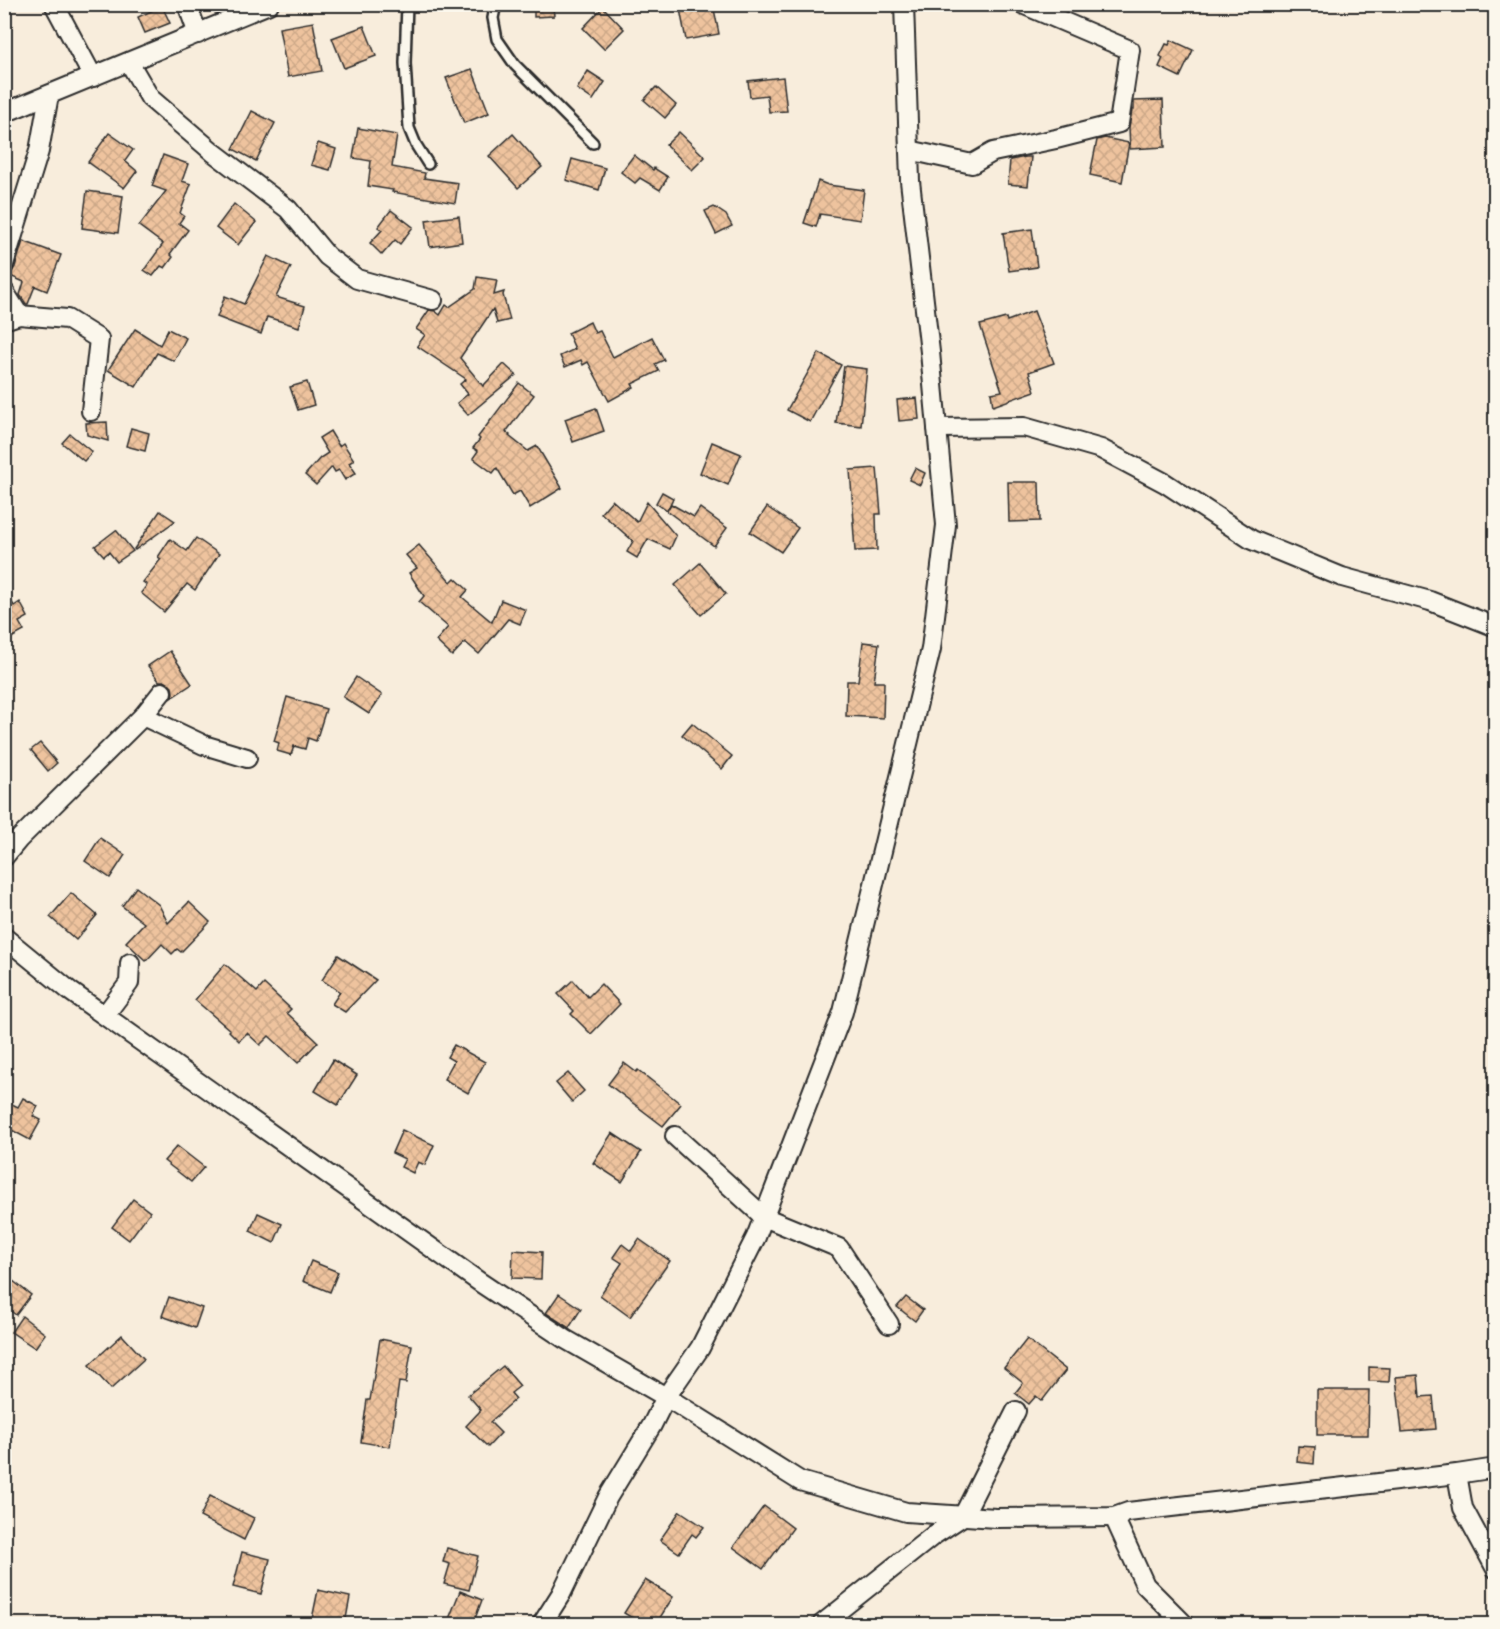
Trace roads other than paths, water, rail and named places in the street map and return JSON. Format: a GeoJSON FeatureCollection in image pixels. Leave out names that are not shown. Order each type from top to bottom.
{"type":"FeatureCollection","features":[{"type":"Feature","properties":{"kind":"street"},"geometry":{"type":"LineString","coordinates":[[54,4],[93,77]]}},
{"type":"Feature","properties":{"kind":"street"},"geometry":{"type":"LineString","coordinates":[[187,4],[198,34]]}},
{"type":"Feature","properties":{"kind":"street"},"geometry":{"type":"LineString","coordinates":[[4,113],[268,4]]}},
{"type":"Feature","properties":{"kind":"street"},"geometry":{"type":"LineString","coordinates":[[542,1624],[561,1594],[608,1497],[652,1425],[666,1397],[700,1348],[756,1238],[843,1012],[931,649],[946,525],[930,352],[910,182],[904,4]]}},
{"type":"Feature","properties":{"kind":"street"},"geometry":{"type":"LineString","coordinates":[[909,150],[972,164],[993,152],[1119,123],[1130,50],[1022,4]]}},
{"type":"Feature","properties":{"kind":"street"},"geometry":{"type":"LineString","coordinates":[[129,62],[150,98],[213,152],[288,209],[327,256],[357,279],[433,300]]}},
{"type":"Feature","properties":{"kind":"street"},"geometry":{"type":"LineString","coordinates":[[4,264],[39,151],[49,95]]}},
{"type":"Feature","properties":{"kind":"street"},"geometry":{"type":"LineString","coordinates":[[4,291],[11,318],[67,319],[99,339],[91,411]]}},
{"type":"Feature","properties":{"kind":"street"},"geometry":{"type":"LineString","coordinates":[[937,428],[1024,427],[1101,449],[1165,483],[1252,540],[1342,577],[1430,601],[1496,627]]}},
{"type":"Feature","properties":{"kind":"street"},"geometry":{"type":"LineString","coordinates":[[4,857],[143,716],[162,692]]}},
{"type":"Feature","properties":{"kind":"street"},"geometry":{"type":"LineString","coordinates":[[143,716],[204,745],[247,758]]}},
{"type":"Feature","properties":{"kind":"street"},"geometry":{"type":"LineString","coordinates":[[4,937],[70,991],[481,1283],[565,1339],[666,1397],[800,1481],[906,1512],[996,1518],[1114,1517],[1128,1512],[1496,1468]]}},
{"type":"Feature","properties":{"kind":"street"},"geometry":{"type":"LineString","coordinates":[[105,1015],[129,983],[130,963]]}},
{"type":"Feature","properties":{"kind":"street"},"geometry":{"type":"LineString","coordinates":[[675,1136],[764,1217],[839,1248],[889,1324]]}},
{"type":"Feature","properties":{"kind":"street"},"geometry":{"type":"LineString","coordinates":[[822,1624],[933,1535],[963,1515],[1016,1411]]}},
{"type":"Feature","properties":{"kind":"street"},"geometry":{"type":"LineString","coordinates":[[1457,1474],[1463,1508],[1496,1569]]}},
{"type":"Feature","properties":{"kind":"street"},"geometry":{"type":"LineString","coordinates":[[1114,1517],[1145,1585],[1184,1624]]}},
{"type":"Feature","properties":{"kind":"lane"},"geometry":{"type":"LineString","coordinates":[[407,4],[405,63],[409,129],[428,164]]}},
{"type":"Feature","properties":{"kind":"lane"},"geometry":{"type":"LineString","coordinates":[[496,4],[494,18],[497,39],[533,85],[593,143]]}}]}
